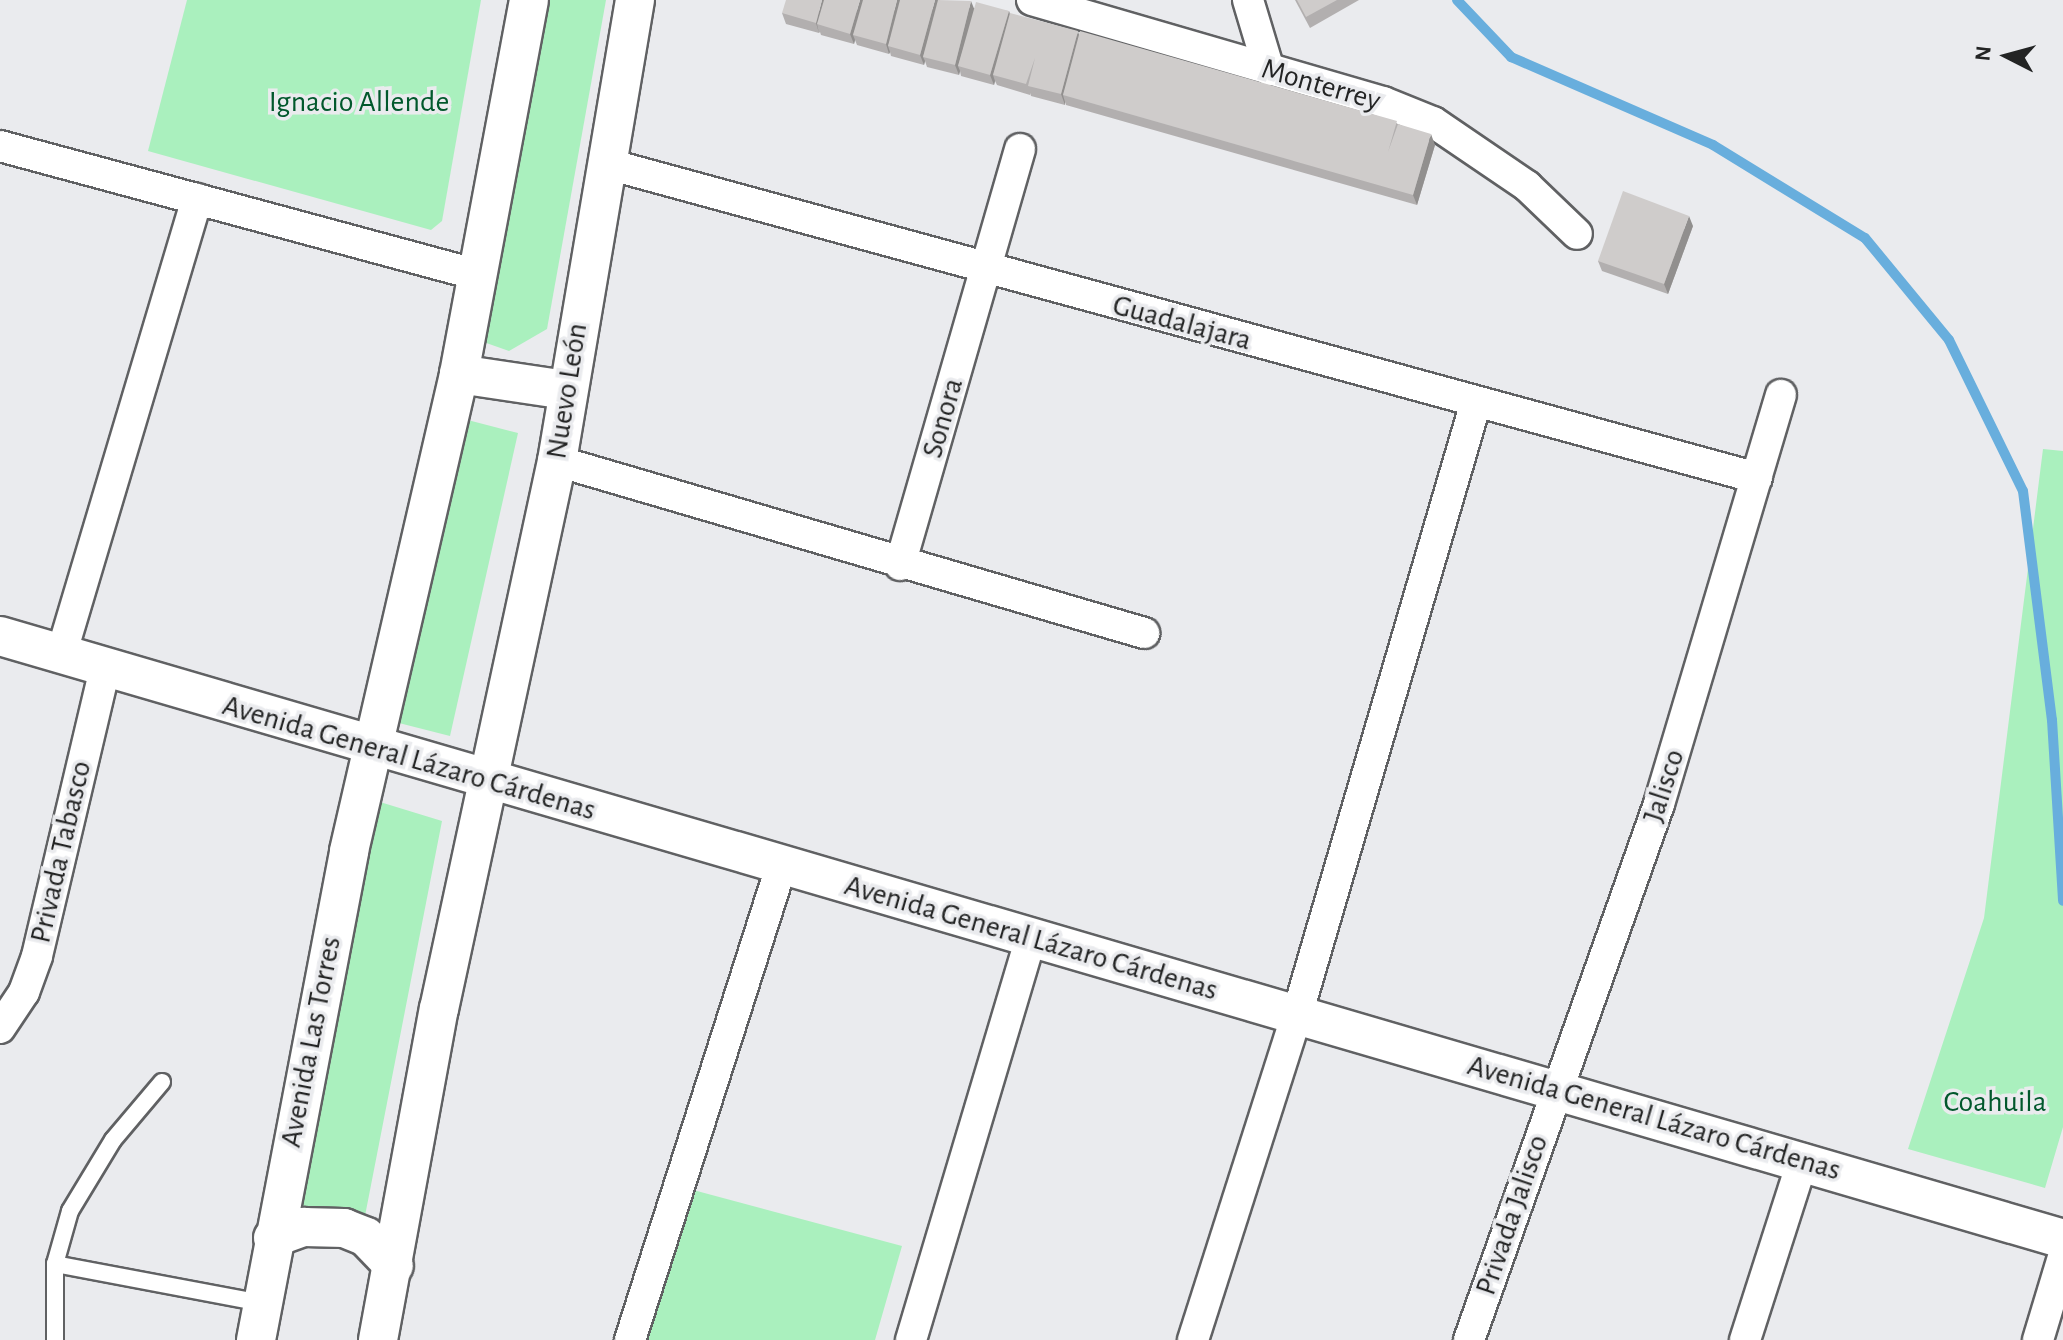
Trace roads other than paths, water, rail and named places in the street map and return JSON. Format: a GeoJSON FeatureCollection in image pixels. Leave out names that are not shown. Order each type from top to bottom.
{"type":"FeatureCollection","features":[{"type":"Feature","properties":{"kind":"street"},"geometry":{"type":"LineString","coordinates":[[375,745],[459,374],[529,0]]}},
{"type":"Feature","properties":{"kind":"street","name":"Nuevo León"},"geometry":{"type":"LineString","coordinates":[[487,780],[557,461],[566,390],[635,0]]}},
{"type":"Feature","properties":{"kind":"street","name":"Monterrey"},"geometry":{"type":"LineString","coordinates":[[1032,0],[1433,122],[1516,177],[1577,234]]}},
{"type":"Feature","properties":{"kind":"street"},"geometry":{"type":"LineString","coordinates":[[1248,0],[1269,70]]}},
{"type":"Feature","properties":{"kind":"street"},"geometry":{"type":"LineString","coordinates":[[0,146],[478,275]]}},
{"type":"Feature","properties":{"kind":"street","name":"Sonora"},"geometry":{"type":"LineString","coordinates":[[900,565],[1020,149]]}},
{"type":"Feature","properties":{"kind":"street","name":"Guadalajara"},"geometry":{"type":"LineString","coordinates":[[608,164],[986,271],[1757,478]]}},
{"type":"Feature","properties":{"kind":"street"},"geometry":{"type":"LineString","coordinates":[[61,655],[197,199]]}},
{"type":"Feature","properties":{"kind":"street"},"geometry":{"type":"LineString","coordinates":[[459,374],[566,390]]}},
{"type":"Feature","properties":{"kind":"street"},"geometry":{"type":"LineString","coordinates":[[1757,478],[1781,395]]}},
{"type":"Feature","properties":{"kind":"street"},"geometry":{"type":"LineString","coordinates":[[1193,1340],[1297,1015],[1476,402]]}},
{"type":"Feature","properties":{"kind":"street"},"geometry":{"type":"LineString","coordinates":[[557,461],[900,565],[1144,633]]}},
{"type":"Feature","properties":{"kind":"street","name":"Jalisco"},"geometry":{"type":"LineString","coordinates":[[1555,1089],[1659,804],[1757,478]]}},
{"type":"Feature","properties":{"kind":"street","name":"Avenida General Lázaro Cárdenas"},"geometry":{"type":"LineString","coordinates":[[0,636],[781,866],[1803,1159],[2063,1239]]}},
{"type":"Feature","properties":{"kind":"street","name":"Privada Tabasco"},"geometry":{"type":"LineString","coordinates":[[0,1028],[24,992],[37,956],[105,668]]}},
{"type":"Feature","properties":{"kind":"street","name":"Avenida Las Torres"},"geometry":{"type":"LineString","coordinates":[[265,1327],[273,1238],[349,851],[375,745]]}},
{"type":"Feature","properties":{"kind":"street"},"geometry":{"type":"LineString","coordinates":[[378,1340],[439,1009],[487,780]]}},
{"type":"Feature","properties":{"kind":"street"},"geometry":{"type":"LineString","coordinates":[[630,1340],[781,866]]}},
{"type":"Feature","properties":{"kind":"street"},"geometry":{"type":"LineString","coordinates":[[911,1340],[1031,937]]}},
{"type":"Feature","properties":{"kind":"street","name":"Privada Jalisco"},"geometry":{"type":"LineString","coordinates":[[1469,1340],[1555,1089]]}},
{"type":"Feature","properties":{"kind":"street"},"geometry":{"type":"LineString","coordinates":[[1745,1340],[1803,1159]]}},
{"type":"Feature","properties":{"kind":"street"},"geometry":{"type":"LineString","coordinates":[[273,1238],[315,1226],[344,1228],[366,1237],[394,1266]]}},
{"type":"Feature","properties":{"kind":"street"},"geometry":{"type":"LineString","coordinates":[[2038,1340],[2063,1257]]}},
{"type":"Feature","properties":{"kind":"lane"},"geometry":{"type":"LineString","coordinates":[[55,1340],[55,1264],[70,1211],[87,1177],[162,1082]]}},
{"type":"Feature","properties":{"kind":"lane"},"geometry":{"type":"LineString","coordinates":[[55,1264],[265,1327]]}},
{"type":"Feature","properties":{"kind":"waterway"},"geometry":{"type":"LineString","coordinates":[[1457,0],[1511,57],[1713,145],[1865,238],[1949,340],[2023,491],[2052,720],[2063,901]]}},
{"type":"Feature","properties":{"kind":"park label","name":"Ignacio Allende"},"geometry":{"type":"Point","coordinates":[359,102]}},
{"type":"Feature","properties":{"kind":"park label","name":"Coahuila"},"geometry":{"type":"Point","coordinates":[1995,1102]}}]}
